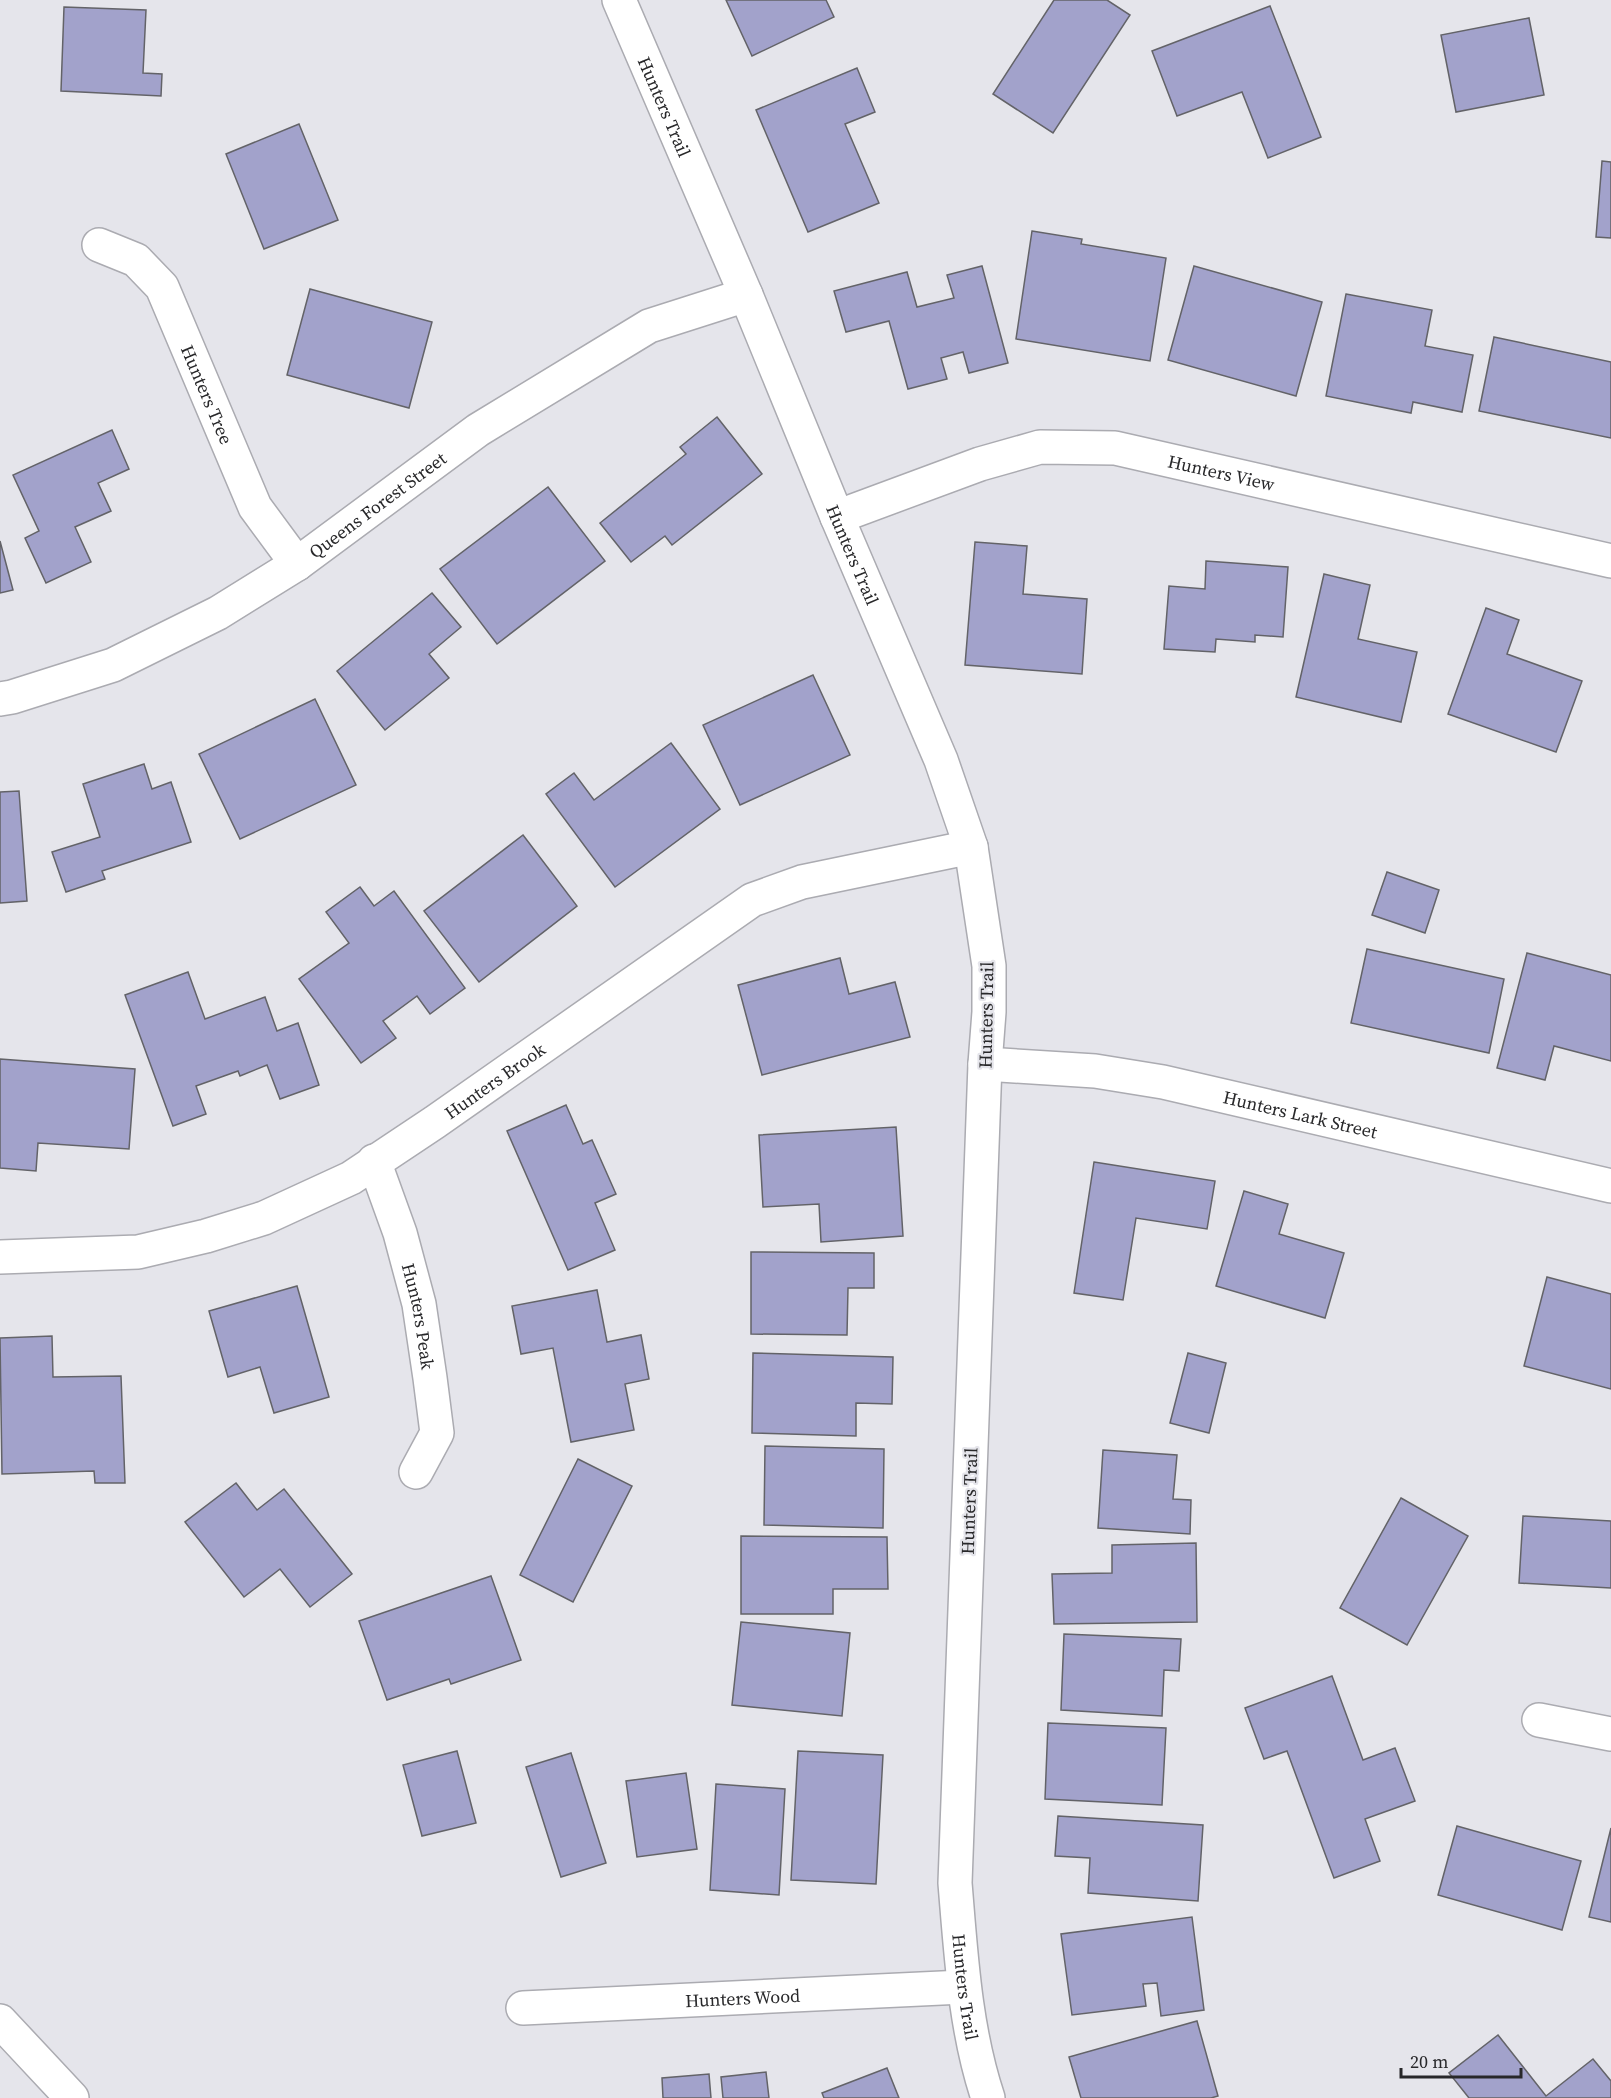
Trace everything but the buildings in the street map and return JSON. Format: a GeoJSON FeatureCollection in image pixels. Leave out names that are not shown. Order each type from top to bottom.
{"type":"FeatureCollection","features":[{"type":"Feature","properties":{"kind":"street","name":"Hunters Trail"},"geometry":{"type":"LineString","coordinates":[[619,0],[746,295],[837,518],[941,760],[971,847],[989,966],[955,1883],[963,1987],[980,2075],[988,2098]]}},
{"type":"Feature","properties":{"kind":"street","name":"Hunters Tree"},"geometry":{"type":"LineString","coordinates":[[99,245],[136,260],[162,287],[255,507],[297,564]]}},
{"type":"Feature","properties":{"kind":"street","name":"Queens Forest Street"},"geometry":{"type":"LineString","coordinates":[[0,699],[113,665],[218,613],[297,564],[478,430],[639,332],[649,326],[746,295]]}},
{"type":"Feature","properties":{"kind":"street","name":"Hunters View"},"geometry":{"type":"LineString","coordinates":[[837,518],[980,464],[1040,447],[1115,448],[1611,561]]}},
{"type":"Feature","properties":{"kind":"street","name":"Hunters Brook"},"geometry":{"type":"LineString","coordinates":[[0,1257],[138,1252],[206,1236],[264,1218],[351,1178],[435,1122],[752,900],[802,882],[971,847]]}},
{"type":"Feature","properties":{"kind":"street","name":"Hunters Lark Street"},"geometry":{"type":"LineString","coordinates":[[985,1064],[1095,1071],[1163,1082],[1611,1186]]}},
{"type":"Feature","properties":{"kind":"street","name":"Hunters Peak"},"geometry":{"type":"LineString","coordinates":[[374,1161],[400,1233],[419,1304],[430,1378],[437,1433],[416,1472]]}},
{"type":"Feature","properties":{"kind":"street"},"geometry":{"type":"LineString","coordinates":[[1539,1720],[1611,1734]]}},
{"type":"Feature","properties":{"kind":"street","name":"Hunters Wood"},"geometry":{"type":"LineString","coordinates":[[523,2008],[963,1987]]}},
{"type":"Feature","properties":{"kind":"street"},"geometry":{"type":"LineString","coordinates":[[0,2021],[72,2098]]}}]}
